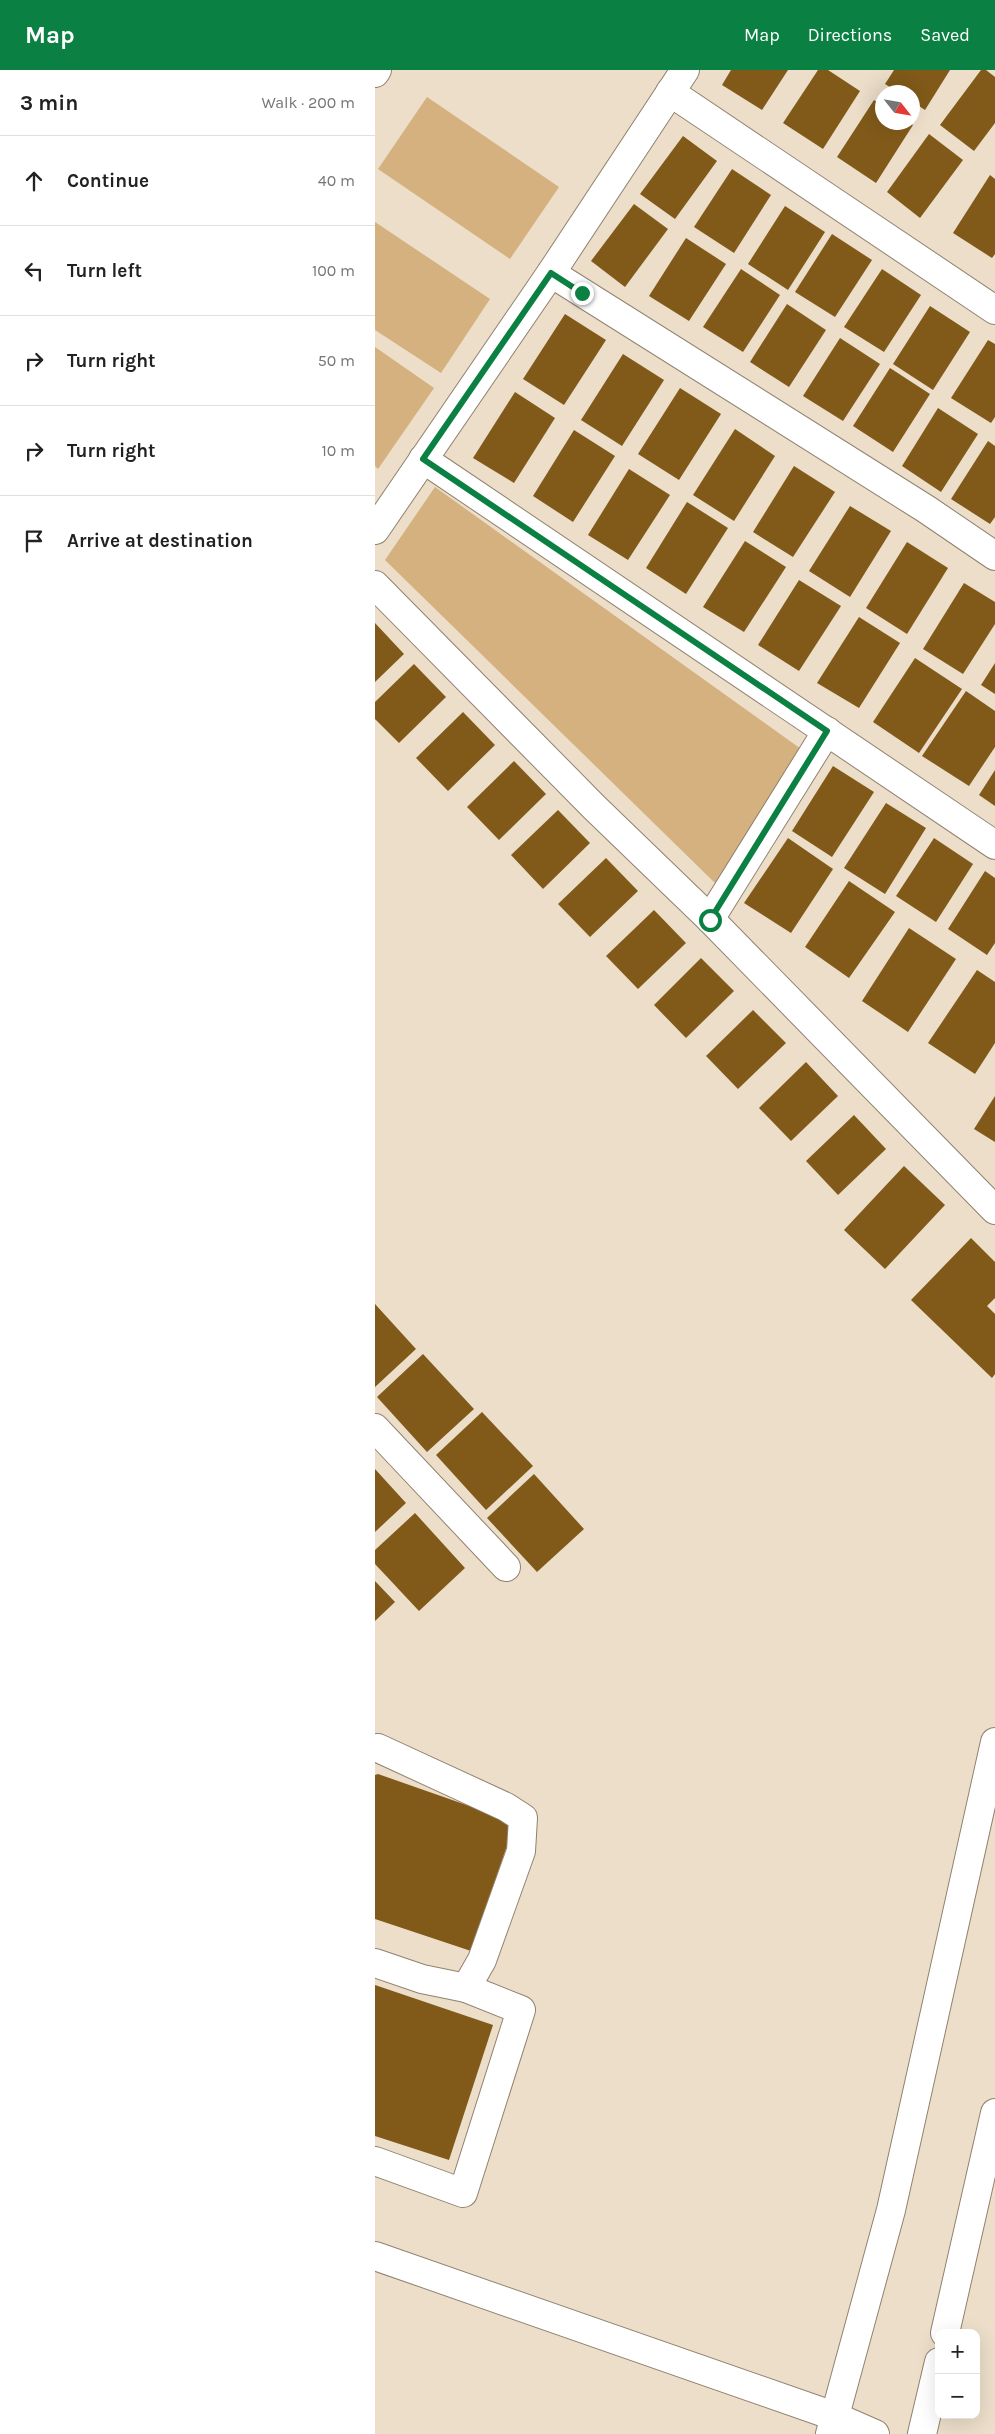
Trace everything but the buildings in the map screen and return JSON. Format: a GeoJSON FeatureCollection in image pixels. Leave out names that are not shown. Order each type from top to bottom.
{"type":"FeatureCollection","features":[{"type":"Feature","properties":{"kind":"street"},"geometry":{"type":"LineString","coordinates":[[375,530],[551,273],[678,81],[995,310]]}},
{"type":"Feature","properties":{"kind":"street"},"geometry":{"type":"LineString","coordinates":[[551,273],[926,509],[995,556]]}},
{"type":"Feature","properties":{"kind":"street"},"geometry":{"type":"LineString","coordinates":[[423,459],[995,845]]}},
{"type":"Feature","properties":{"kind":"street"},"geometry":{"type":"LineString","coordinates":[[375,585],[594,807],[710,920],[995,1210]]}},
{"type":"Feature","properties":{"kind":"street"},"geometry":{"type":"LineString","coordinates":[[710,920],[827,731]]}},
{"type":"Feature","properties":{"kind":"street"},"geometry":{"type":"LineString","coordinates":[[375,1428],[506,1567]]}},
{"type":"Feature","properties":{"kind":"street"},"geometry":{"type":"LineString","coordinates":[[832,2425],[891,2210],[995,1742]]}},
{"type":"Feature","properties":{"kind":"street"},"geometry":{"type":"LineString","coordinates":[[378,1748],[506,1807],[523,1818],[521,1851],[482,1960],[467,1988]]}},
{"type":"Feature","properties":{"kind":"street"},"geometry":{"type":"LineString","coordinates":[[375,1963],[422,1979],[467,1988],[521,2010],[463,2192],[375,2161]]}},
{"type":"Feature","properties":{"kind":"street"},"geometry":{"type":"LineString","coordinates":[[946,2329],[995,2113]]}},
{"type":"Feature","properties":{"kind":"street"},"geometry":{"type":"LineString","coordinates":[[375,2256],[832,2425],[875,2434]]}},
{"type":"Feature","properties":{"kind":"street"},"geometry":{"type":"LineString","coordinates":[[923,2434],[936,2374]]}},
{"type":"Feature","properties":{"kind":"shaded area"},"geometry":{"type":"Polygon","coordinates":[[[427,97],[559,187],[510,259],[378,169],[427,97]]]}},
{"type":"Feature","properties":{"kind":"shaded area"},"geometry":{"type":"Polygon","coordinates":[[[375,222],[490,299],[441,373],[375,330],[375,222]]]}},
{"type":"Feature","properties":{"kind":"shaded area"},"geometry":{"type":"Polygon","coordinates":[[[375,347],[434,388],[378,469],[375,466],[375,347]]]}},
{"type":"Feature","properties":{"kind":"shaded area"},"geometry":{"type":"Polygon","coordinates":[[[435,487],[801,749],[716,884],[385,560],[435,487]]]}},
{"type":"Feature","properties":{"kind":"route"},"geometry":{"type":"LineString","coordinates":[[582,293],[551,273],[423,459],[827,731],[710,920]]}}]}
